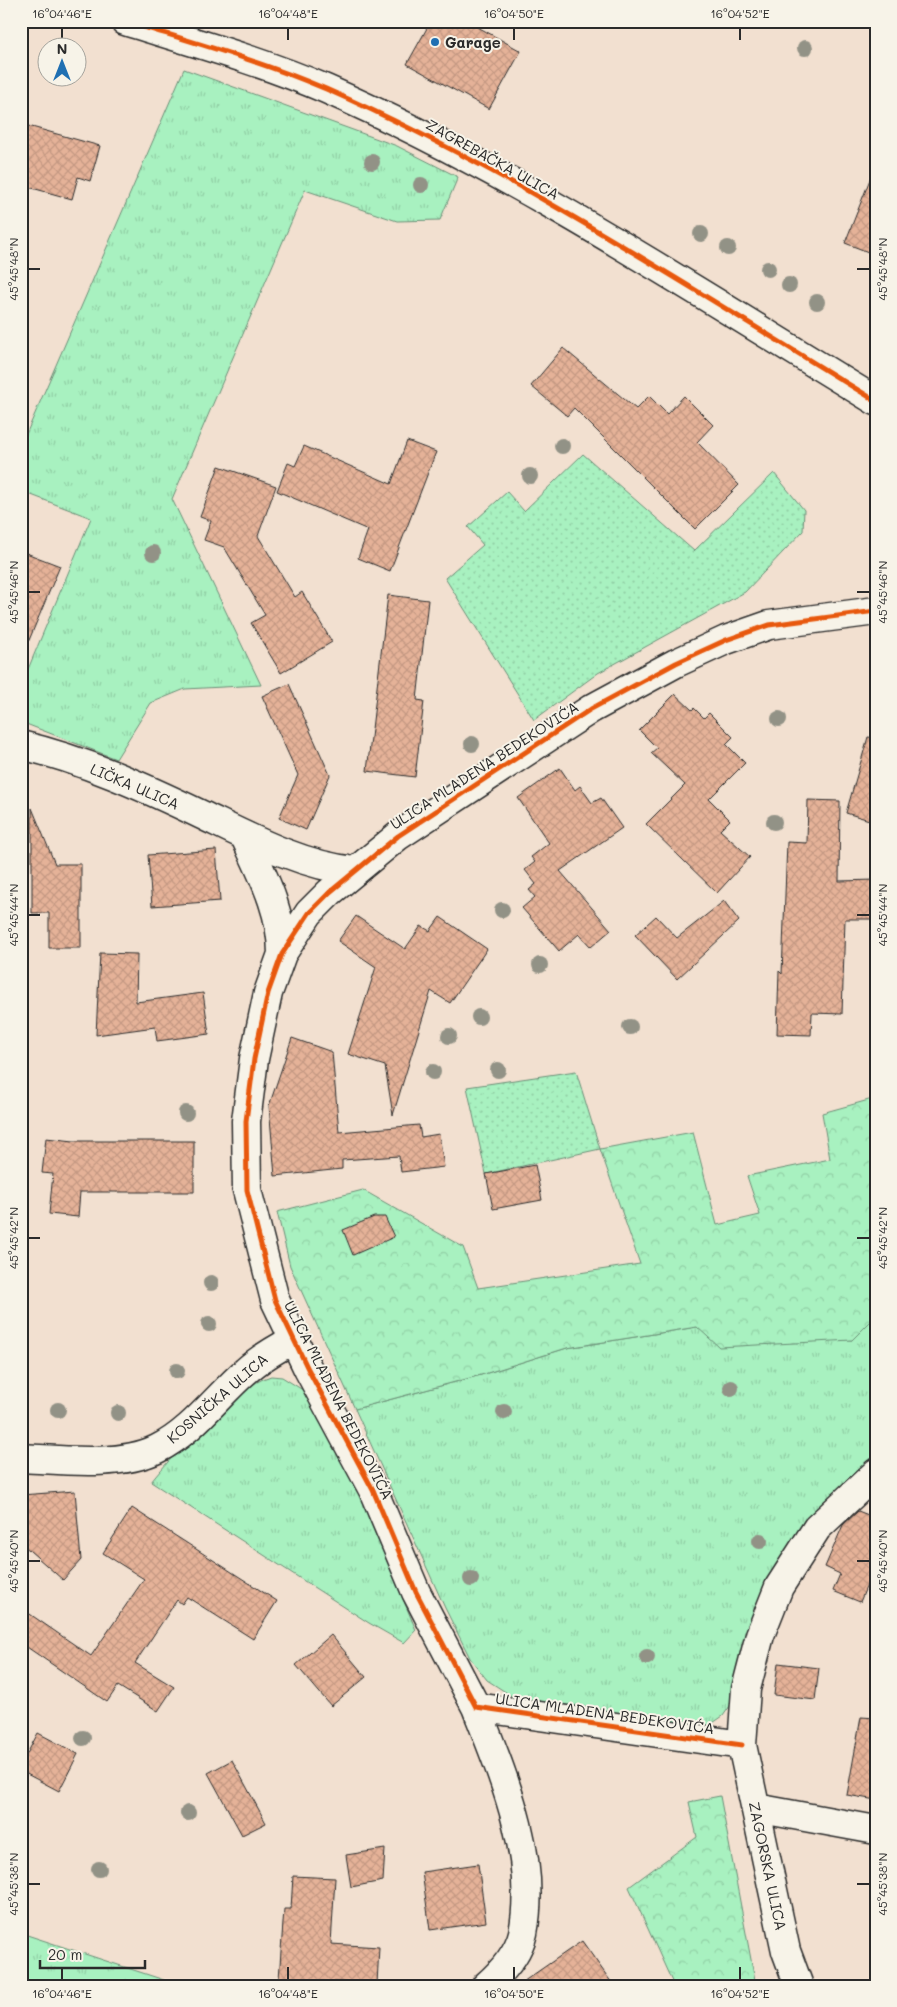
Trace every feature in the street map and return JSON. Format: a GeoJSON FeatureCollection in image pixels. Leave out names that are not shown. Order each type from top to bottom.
{"type":"FeatureCollection","features":[{"type":"Feature","properties":{"kind":"street","name":"ZAGREBAČKA ULICA"},"geometry":{"type":"LineString","coordinates":[[125,21],[237,55],[324,88],[403,124],[525,191],[647,262],[876,401]]}},
{"type":"Feature","properties":{"kind":"street","name":"ULICA MLADENA BEDEKOVIĆA"},"geometry":{"type":"LineString","coordinates":[[742,1745],[476,1707],[416,1592],[373,1490],[293,1340],[275,1300],[257,1237],[247,1190],[246,1121],[254,1059],[268,993],[282,954],[309,913],[354,871],[398,836],[591,709],[676,663],[726,640],[769,625],[876,611]]}},
{"type":"Feature","properties":{"kind":"street","name":"LIČKA ULICA"},"geometry":{"type":"LineString","coordinates":[[21,745],[60,754],[117,776],[203,815],[245,837],[333,869],[354,871]]}},
{"type":"Feature","properties":{"kind":"street"},"geometry":{"type":"LineString","coordinates":[[245,837],[269,889],[278,914],[282,931],[282,954]]}},
{"type":"Feature","properties":{"kind":"street","name":"KOSNIČKA ULICA"},"geometry":{"type":"LineString","coordinates":[[21,1458],[79,1460],[128,1457],[157,1449],[186,1429],[246,1370],[270,1352],[293,1340]]}},
{"type":"Feature","properties":{"kind":"street"},"geometry":{"type":"LineString","coordinates":[[742,1745],[746,1689],[760,1635],[779,1587],[817,1528],[876,1473]]}},
{"type":"Feature","properties":{"kind":"street"},"geometry":{"type":"LineString","coordinates":[[476,1707],[509,1791],[518,1833],[525,1902],[522,1934],[512,1959],[486,1986]]}},
{"type":"Feature","properties":{"kind":"street","name":"ZAGORSKA ULICA"},"geometry":{"type":"LineString","coordinates":[[742,1745],[786,1951],[799,1986]]}},
{"type":"Feature","properties":{"kind":"street"},"geometry":{"type":"LineString","coordinates":[[756,1808],[876,1830]]}},
{"type":"Feature","properties":{"kind":"green space"},"geometry":{"type":"Polygon","coordinates":[[[184,69],[397,146],[458,177],[440,220],[397,221],[305,190],[172,499],[261,685],[185,689],[151,703],[116,759],[21,722],[21,686],[91,518],[21,491],[21,446],[184,69]]]}},
{"type":"Feature","properties":{"kind":"green space"},"geometry":{"type":"Polygon","coordinates":[[[583,454],[694,551],[774,473],[804,510],[803,531],[745,592],[598,673],[534,720],[445,578],[483,545],[468,527],[507,492],[524,511],[583,454]]]}},
{"type":"Feature","properties":{"kind":"green space"},"geometry":{"type":"Polygon","coordinates":[[[576,1071],[600,1149],[486,1174],[467,1087],[576,1071]]]}},
{"type":"Feature","properties":{"kind":"green space"},"geometry":{"type":"Polygon","coordinates":[[[876,1098],[876,1316],[852,1340],[719,1347],[697,1327],[567,1348],[481,1375],[355,1409],[290,1266],[277,1212],[363,1190],[463,1247],[478,1288],[640,1264],[600,1149],[693,1132],[717,1225],[760,1215],[747,1176],[830,1159],[822,1113],[876,1098]]]}},
{"type":"Feature","properties":{"kind":"green space"},"geometry":{"type":"Polygon","coordinates":[[[876,1316],[876,1457],[799,1530],[776,1565],[732,1703],[723,1716],[707,1727],[524,1704],[487,1680],[470,1658],[445,1608],[355,1409],[481,1375],[567,1348],[697,1327],[852,1340],[876,1316]]]}},
{"type":"Feature","properties":{"kind":"green space"},"geometry":{"type":"Polygon","coordinates":[[[271,1376],[282,1377],[306,1392],[342,1454],[416,1630],[404,1643],[369,1623],[151,1482],[207,1421],[241,1393],[257,1382],[271,1376]]]}},
{"type":"Feature","properties":{"kind":"green space"},"geometry":{"type":"Polygon","coordinates":[[[720,1796],[756,1986],[674,1986],[629,1887],[697,1837],[689,1802],[720,1796]]]}},
{"type":"Feature","properties":{"kind":"green space"},"geometry":{"type":"Polygon","coordinates":[[[24,1934],[164,1980],[162,1986],[21,1986],[21,1938],[24,1934]]]}},
{"type":"Feature","properties":{"kind":"building"},"geometry":{"type":"Polygon","coordinates":[[[431,21],[467,21],[521,51],[489,109],[407,64],[431,21]]]}},
{"type":"Feature","properties":{"kind":"building"},"geometry":{"type":"Polygon","coordinates":[[[21,124],[100,146],[90,181],[78,177],[72,199],[21,185],[21,124]]]}},
{"type":"Feature","properties":{"kind":"building"},"geometry":{"type":"Polygon","coordinates":[[[874,169],[876,169],[876,255],[845,243],[874,169]]]}},
{"type":"Feature","properties":{"kind":"building"},"geometry":{"type":"Polygon","coordinates":[[[563,348],[636,409],[649,396],[667,414],[684,396],[713,425],[697,442],[739,485],[695,529],[574,408],[567,416],[531,386],[563,348]]]}},
{"type":"Feature","properties":{"kind":"building"},"geometry":{"type":"Polygon","coordinates":[[[407,441],[436,452],[390,571],[358,558],[368,530],[277,491],[288,463],[295,466],[304,446],[391,484],[407,441]]]}},
{"type":"Feature","properties":{"kind":"building"},"geometry":{"type":"Polygon","coordinates":[[[219,466],[276,486],[258,536],[295,597],[302,592],[332,642],[281,673],[251,623],[265,615],[224,547],[204,540],[211,521],[200,517],[219,466]]]}},
{"type":"Feature","properties":{"kind":"building"},"geometry":{"type":"Polygon","coordinates":[[[21,551],[60,566],[22,657],[21,657],[21,551]]]}},
{"type":"Feature","properties":{"kind":"building"},"geometry":{"type":"Polygon","coordinates":[[[388,595],[428,600],[417,700],[424,701],[415,777],[367,771],[388,595]]]}},
{"type":"Feature","properties":{"kind":"building"},"geometry":{"type":"Polygon","coordinates":[[[289,684],[330,775],[306,830],[279,818],[298,775],[262,696],[289,684]]]}},
{"type":"Feature","properties":{"kind":"building"},"geometry":{"type":"Polygon","coordinates":[[[675,694],[704,718],[709,713],[733,737],[726,744],[745,763],[709,799],[730,820],[720,830],[750,857],[717,893],[646,824],[685,785],[651,753],[657,748],[639,730],[675,694]]]}},
{"type":"Feature","properties":{"kind":"building"},"geometry":{"type":"Polygon","coordinates":[[[868,737],[876,738],[876,822],[846,813],[868,737]]]}},
{"type":"Feature","properties":{"kind":"building"},"geometry":{"type":"Polygon","coordinates":[[[560,768],[575,790],[580,786],[592,803],[601,798],[622,828],[560,871],[611,930],[591,947],[579,934],[559,951],[522,908],[535,897],[529,890],[536,884],[525,870],[535,862],[531,857],[549,843],[518,798],[560,768]]]}},
{"type":"Feature","properties":{"kind":"building"},"geometry":{"type":"Polygon","coordinates":[[[808,800],[840,801],[839,881],[876,880],[876,919],[845,919],[842,1014],[812,1013],[811,1035],[777,1034],[779,971],[782,974],[787,842],[807,843],[808,800]]]}},
{"type":"Feature","properties":{"kind":"building"},"geometry":{"type":"Polygon","coordinates":[[[32,808],[55,864],[81,864],[81,948],[49,948],[49,913],[32,913],[32,808]]]}},
{"type":"Feature","properties":{"kind":"building"},"geometry":{"type":"Polygon","coordinates":[[[216,850],[220,901],[152,906],[148,855],[216,850]]]}},
{"type":"Feature","properties":{"kind":"building"},"geometry":{"type":"Polygon","coordinates":[[[724,901],[739,921],[677,979],[635,935],[656,916],[677,938],[724,901]]]}},
{"type":"Feature","properties":{"kind":"building"},"geometry":{"type":"Polygon","coordinates":[[[356,916],[405,949],[421,926],[430,931],[440,917],[487,949],[450,1003],[431,991],[393,1115],[385,1066],[348,1054],[376,967],[338,941],[356,916]]]}},
{"type":"Feature","properties":{"kind":"building"},"geometry":{"type":"Polygon","coordinates":[[[100,953],[137,954],[136,1002],[203,993],[209,1034],[157,1041],[155,1027],[96,1035],[100,953]]]}},
{"type":"Feature","properties":{"kind":"building"},"geometry":{"type":"Polygon","coordinates":[[[292,1038],[332,1052],[339,1132],[419,1125],[421,1137],[439,1134],[444,1167],[401,1172],[399,1156],[342,1160],[342,1169],[275,1176],[269,1106],[292,1038]]]}},
{"type":"Feature","properties":{"kind":"building"},"geometry":{"type":"Polygon","coordinates":[[[46,1138],[74,1141],[194,1141],[194,1192],[80,1192],[78,1217],[49,1214],[53,1174],[42,1173],[46,1138]]]}},
{"type":"Feature","properties":{"kind":"building"},"geometry":{"type":"Polygon","coordinates":[[[535,1165],[542,1200],[493,1209],[486,1174],[535,1165]]]}},
{"type":"Feature","properties":{"kind":"building"},"geometry":{"type":"Polygon","coordinates":[[[374,1217],[385,1217],[394,1237],[353,1255],[343,1230],[374,1217]]]}},
{"type":"Feature","properties":{"kind":"building"},"geometry":{"type":"Polygon","coordinates":[[[75,1491],[81,1560],[63,1580],[21,1543],[21,1495],[75,1491]]]}},
{"type":"Feature","properties":{"kind":"building"},"geometry":{"type":"Polygon","coordinates":[[[132,1508],[277,1601],[253,1639],[187,1597],[182,1604],[177,1600],[135,1663],[174,1687],[158,1711],[118,1686],[107,1702],[21,1643],[21,1608],[91,1656],[144,1579],[103,1553],[132,1508]]]}},
{"type":"Feature","properties":{"kind":"building"},"geometry":{"type":"Polygon","coordinates":[[[858,1511],[876,1518],[876,1589],[867,1585],[860,1602],[833,1591],[840,1574],[825,1567],[843,1525],[858,1511]]]}},
{"type":"Feature","properties":{"kind":"building"},"geometry":{"type":"Polygon","coordinates":[[[331,1635],[366,1677],[331,1706],[296,1665],[331,1635]]]}},
{"type":"Feature","properties":{"kind":"building"},"geometry":{"type":"Polygon","coordinates":[[[778,1663],[819,1668],[815,1700],[774,1695],[778,1663]]]}},
{"type":"Feature","properties":{"kind":"building"},"geometry":{"type":"Polygon","coordinates":[[[861,1717],[876,1718],[876,1800],[847,1795],[861,1717]]]}},
{"type":"Feature","properties":{"kind":"building"},"geometry":{"type":"Polygon","coordinates":[[[38,1733],[78,1754],[59,1791],[21,1771],[21,1765],[38,1733]]]}},
{"type":"Feature","properties":{"kind":"building"},"geometry":{"type":"Polygon","coordinates":[[[232,1760],[266,1823],[242,1835],[208,1773],[232,1760]]]}},
{"type":"Feature","properties":{"kind":"building"},"geometry":{"type":"Polygon","coordinates":[[[385,1849],[383,1881],[351,1887],[346,1855],[385,1849]]]}},
{"type":"Feature","properties":{"kind":"building"},"geometry":{"type":"Polygon","coordinates":[[[478,1864],[486,1922],[430,1930],[422,1872],[478,1864]]]}},
{"type":"Feature","properties":{"kind":"building"},"geometry":{"type":"Polygon","coordinates":[[[293,1876],[335,1878],[331,1944],[379,1947],[377,1984],[279,1979],[284,1909],[291,1909],[293,1876]]]}},
{"type":"Feature","properties":{"kind":"building"},"geometry":{"type":"Polygon","coordinates":[[[582,1941],[614,1986],[517,1986],[582,1941]]]}},
{"type":"Feature","properties":{"kind":"cycle path"},"geometry":{"type":"LineString","coordinates":[[125,21],[277,70],[326,89],[397,122],[537,196],[606,236],[876,401]]}},
{"type":"Feature","properties":{"kind":"cycle path"},"geometry":{"type":"LineString","coordinates":[[742,1745],[476,1707],[416,1592],[373,1490],[308,1369],[275,1300],[247,1190],[246,1121],[254,1059],[268,993],[282,954],[309,913],[330,892],[398,836],[591,709],[676,663],[726,640],[769,625],[876,611]]}},
{"type":"Feature","properties":{"kind":"place","name":"Garage"},"geometry":{"type":"Point","coordinates":[435,42]}}]}
